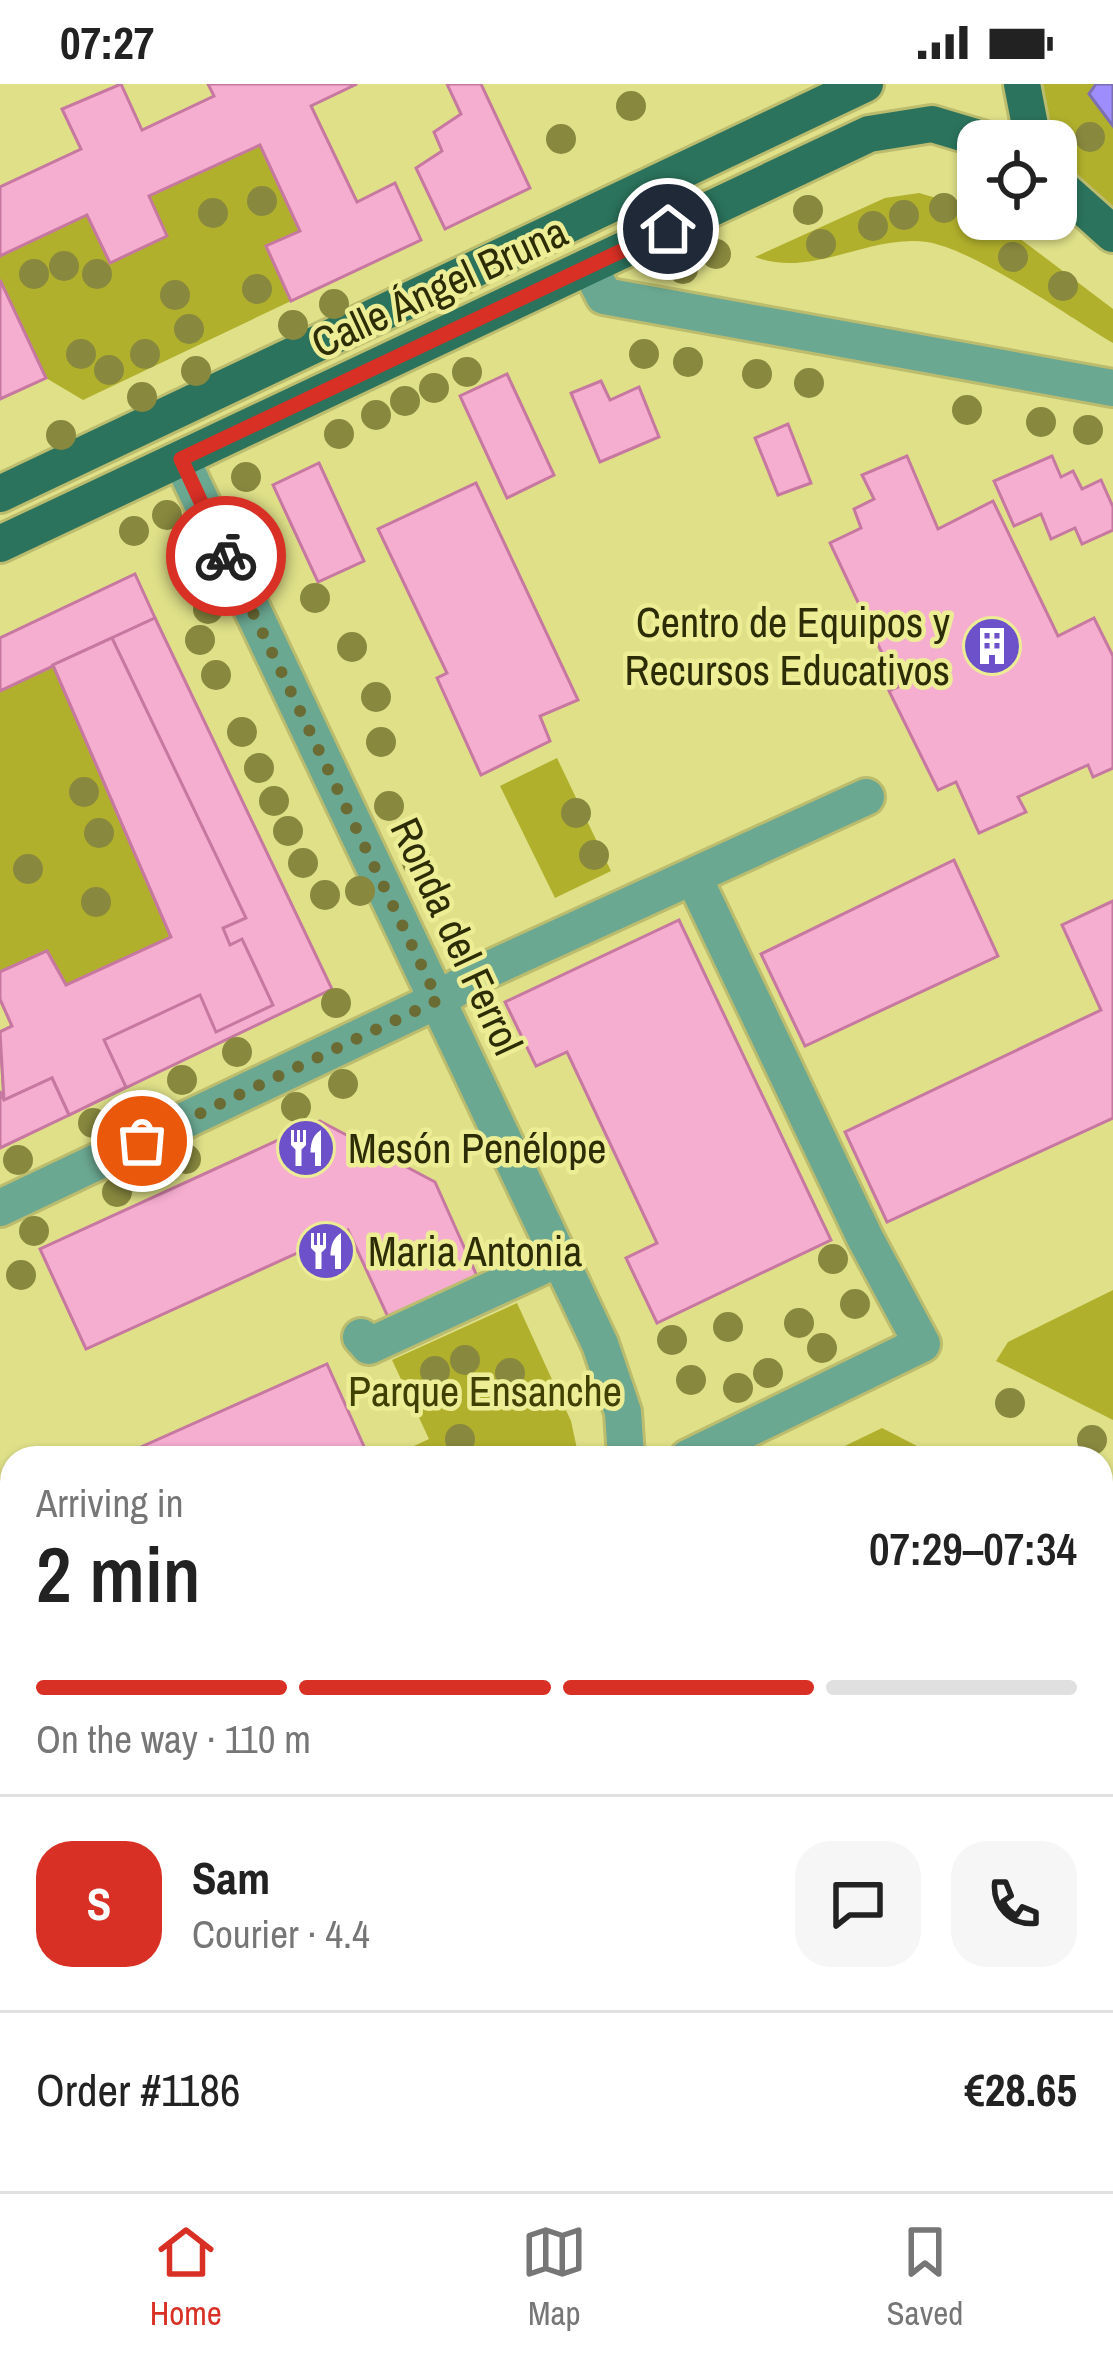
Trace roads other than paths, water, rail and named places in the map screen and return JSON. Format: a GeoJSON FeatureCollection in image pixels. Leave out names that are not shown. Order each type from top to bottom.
{"type":"FeatureCollection","features":[{"type":"Feature","properties":{"kind":"main road","name":"Calle Ángel Bruna"},"geometry":{"type":"LineString","coordinates":[[0,494],[865,84]]}},
{"type":"Feature","properties":{"kind":"main road"},"geometry":{"type":"LineString","coordinates":[[1022,84],[1029,120]]}},
{"type":"Feature","properties":{"kind":"main road","name":"Calle Ángel Bruna"},"geometry":{"type":"LineString","coordinates":[[0,544],[869,134],[932,124],[957,132]]}},
{"type":"Feature","properties":{"kind":"main road"},"geometry":{"type":"LineString","coordinates":[[1077,204],[1113,234]]}},
{"type":"Feature","properties":{"kind":"street"},"geometry":{"type":"LineString","coordinates":[[589,266],[604,296],[1113,388]]}},
{"type":"Feature","properties":{"kind":"street","name":"Ronda del Ferrol"},"geometry":{"type":"LineString","coordinates":[[181,459],[600,1344],[623,1412],[625,1446]]}},
{"type":"Feature","properties":{"kind":"street"},"geometry":{"type":"LineString","coordinates":[[4,1195],[438,1000],[483,972],[866,797]]}},
{"type":"Feature","properties":{"kind":"street"},"geometry":{"type":"LineString","coordinates":[[694,878],[865,1238],[922,1344],[713,1446]]}},
{"type":"Feature","properties":{"kind":"street"},"geometry":{"type":"LineString","coordinates":[[361,1337],[369,1346],[560,1258]]}},
{"type":"Feature","properties":{"kind":"place","name":"Centro de Equipos y Recursos Educativos"},"geometry":{"type":"Point","coordinates":[992,646]}},
{"type":"Feature","properties":{"kind":"place","name":"Mesón Penélope"},"geometry":{"type":"Point","coordinates":[306,1148]}},
{"type":"Feature","properties":{"kind":"place","name":"Maria Antonia"},"geometry":{"type":"Point","coordinates":[326,1251]}},
{"type":"Feature","properties":{"kind":"park label","name":"Parque Ensanche"},"geometry":{"type":"Point","coordinates":[485,1391]}}]}
